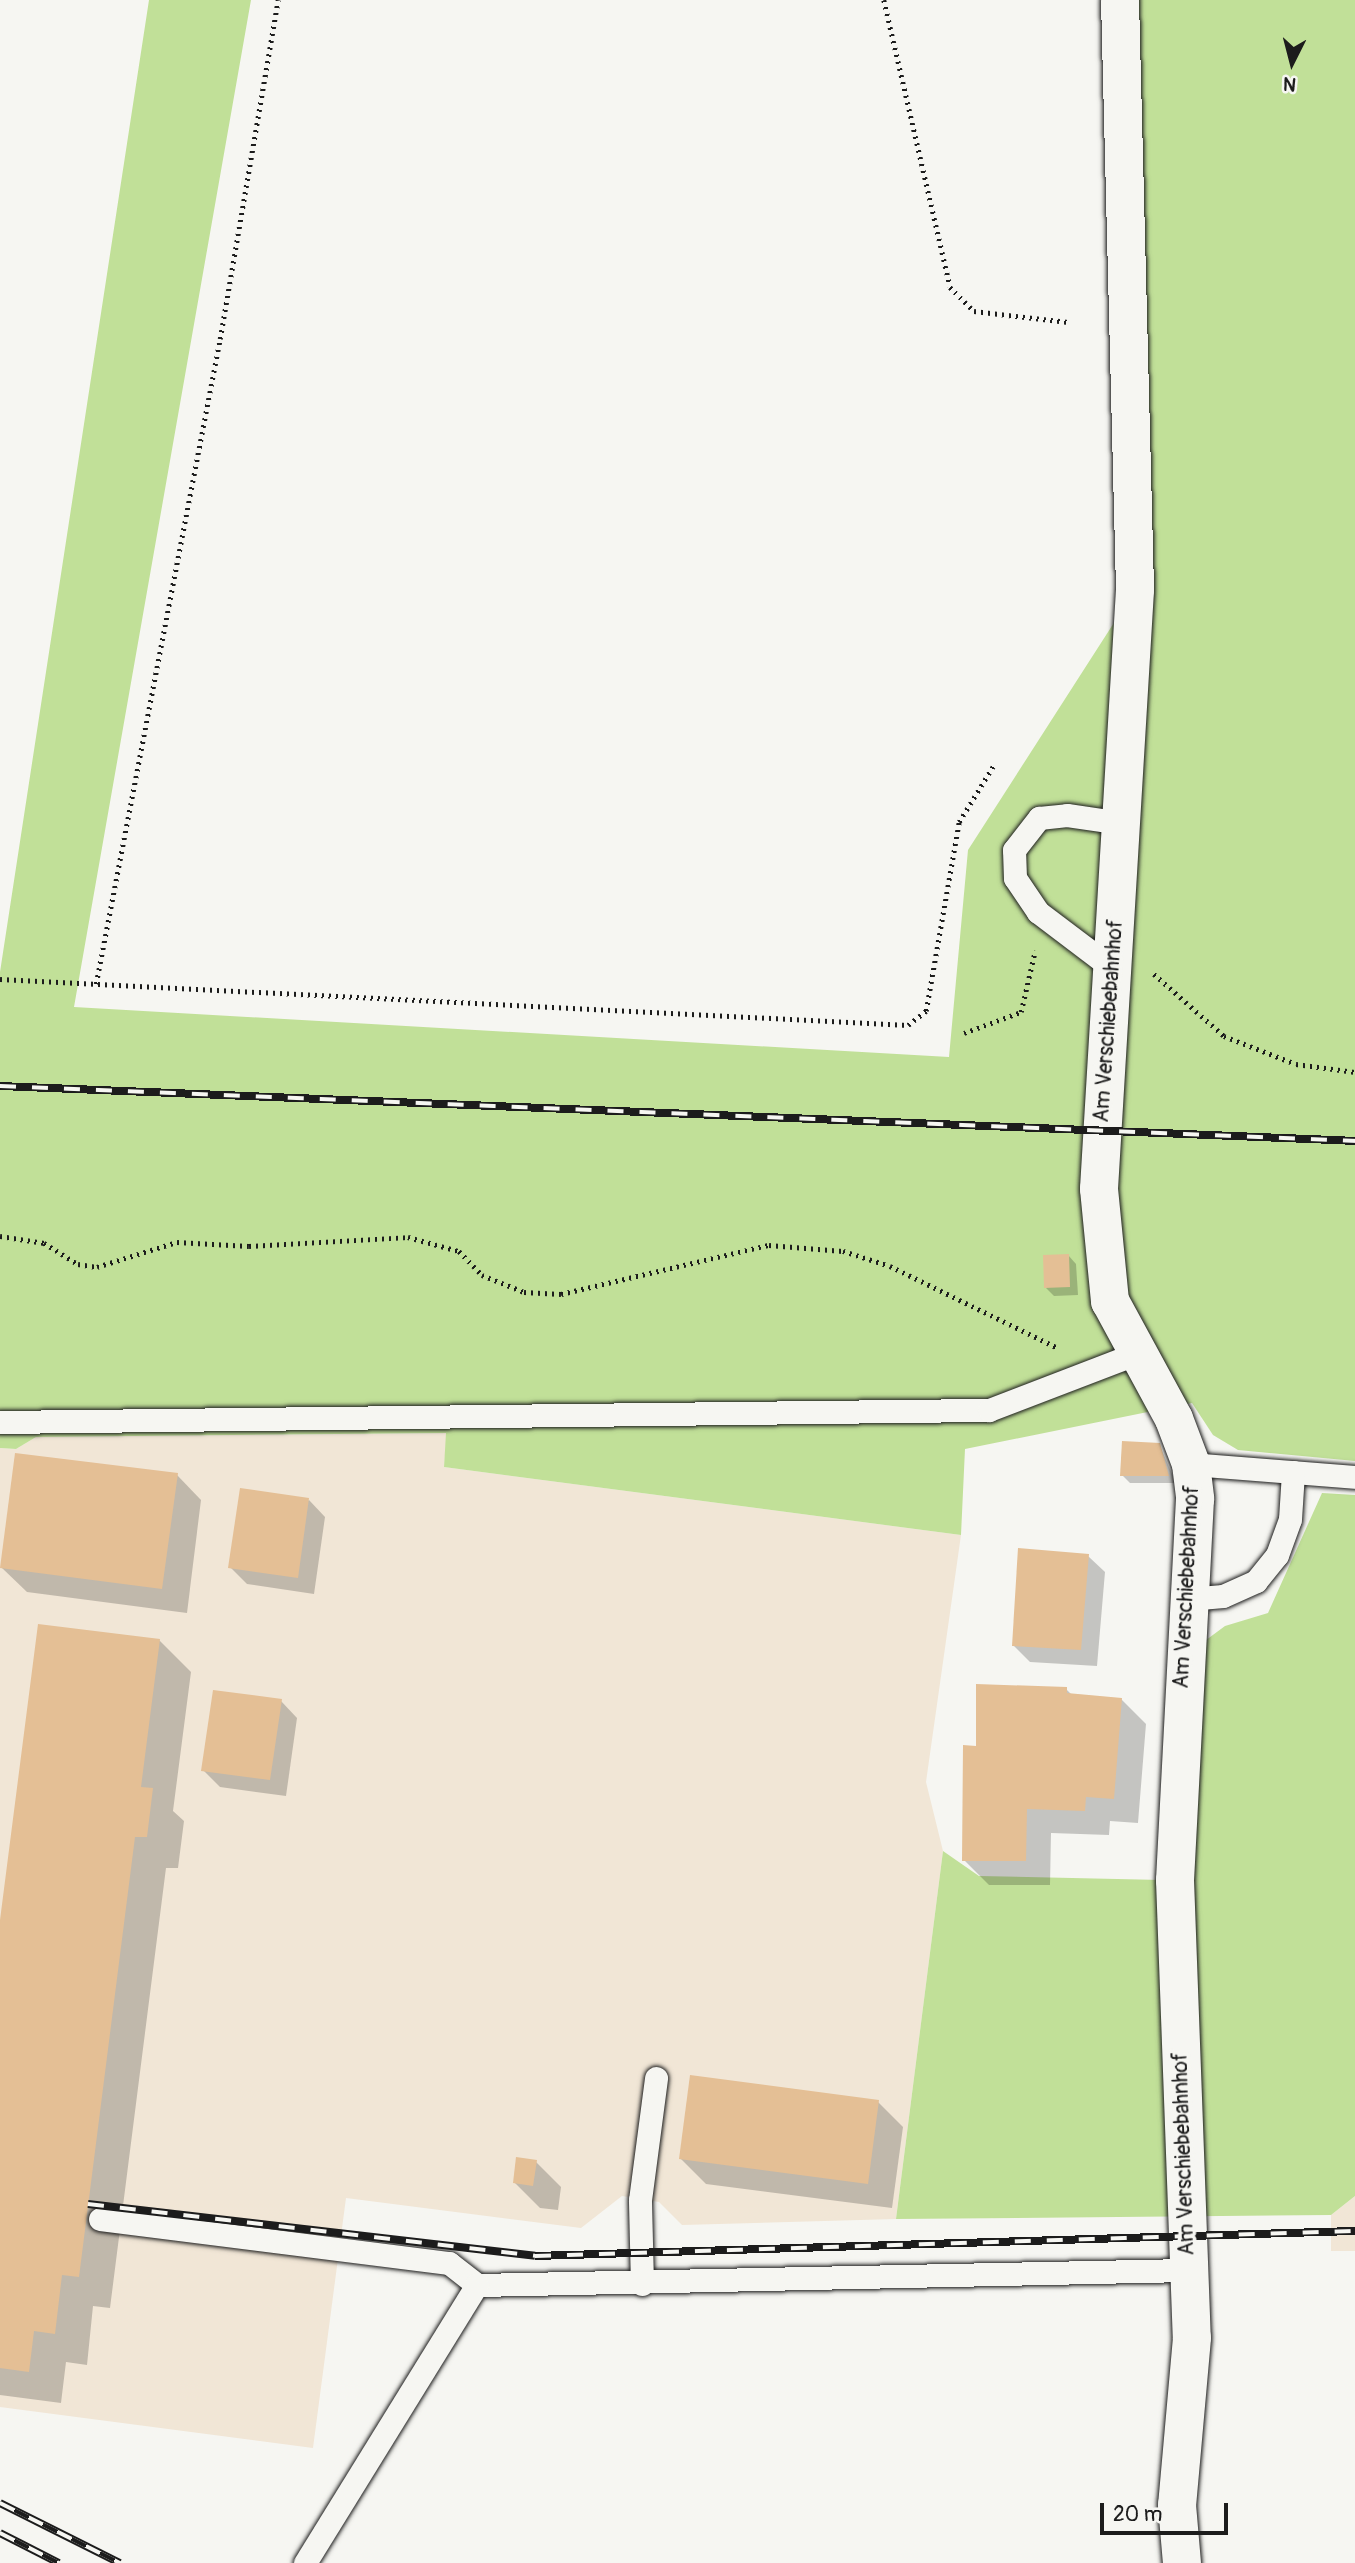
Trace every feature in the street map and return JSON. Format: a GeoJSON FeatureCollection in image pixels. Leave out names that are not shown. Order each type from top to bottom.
{"type":"FeatureCollection","features":[{"type":"Feature","properties":{"kind":"street","name":"Am Verschiebebahnhof"},"geometry":{"type":"LineString","coordinates":[[1120,0],[1135,590],[1113,953],[1100,1243],[1118,1360],[1191,1464],[1188,1599],[1175,1881],[1191,2378],[1177,2505],[1182,2563]]}},
{"type":"Feature","properties":{"kind":"lane"},"geometry":{"type":"LineString","coordinates":[[1113,953],[1038,912],[1015,878],[1014,850],[1039,818],[1068,815],[1122,823]]}},
{"type":"Feature","properties":{"kind":"lane"},"geometry":{"type":"LineString","coordinates":[[0,1422],[989,1410],[1118,1360]]}},
{"type":"Feature","properties":{"kind":"lane"},"geometry":{"type":"LineString","coordinates":[[1191,1464],[1355,1477]]}},
{"type":"Feature","properties":{"kind":"lane"},"geometry":{"type":"LineString","coordinates":[[1188,1599],[1223,1596],[1256,1581],[1277,1555],[1290,1519],[1293,1472]]}},
{"type":"Feature","properties":{"kind":"lane"},"geometry":{"type":"LineString","coordinates":[[642,2284],[640,2200],[656,2078]]}},
{"type":"Feature","properties":{"kind":"lane"},"geometry":{"type":"LineString","coordinates":[[100,2219],[449,2263],[477,2285],[642,2284],[1188,2270]]}},
{"type":"Feature","properties":{"kind":"lane"},"geometry":{"type":"LineString","coordinates":[[305,2563],[477,2285]]}},
{"type":"Feature","properties":{"kind":"path"},"geometry":{"type":"LineString","coordinates":[[96,984],[220,339],[278,0]]}},
{"type":"Feature","properties":{"kind":"path"},"geometry":{"type":"LineString","coordinates":[[884,0],[950,287],[974,312],[1068,322]]}},
{"type":"Feature","properties":{"kind":"path"},"geometry":{"type":"LineString","coordinates":[[0,979],[908,1025],[926,1011],[959,822],[995,763]]}},
{"type":"Feature","properties":{"kind":"path"},"geometry":{"type":"LineString","coordinates":[[964,1033],[1021,1012],[1032,982],[1038,912]]}},
{"type":"Feature","properties":{"kind":"path"},"geometry":{"type":"LineString","coordinates":[[1113,953],[1224,1036],[1296,1064],[1355,1072]]}},
{"type":"Feature","properties":{"kind":"path"},"geometry":{"type":"LineString","coordinates":[[0,1236],[44,1242],[78,1264],[97,1267],[177,1242],[249,1246],[408,1237],[459,1251],[482,1275],[524,1292],[561,1294],[769,1245],[843,1251],[890,1266],[1118,1360]]}},
{"type":"Feature","properties":{"kind":"shaded area"},"geometry":{"type":"Polygon","coordinates":[[[447,1433],[444,1467],[961,1535],[926,1782],[943,1851],[896,2219],[682,2225],[659,2202],[622,2196],[581,2228],[346,2198],[313,2448],[0,2407],[0,1448],[16,1449],[36,1437],[447,1433]]]}},
{"type":"Feature","properties":{"kind":"shaded area"},"geometry":{"type":"Polygon","coordinates":[[[1355,2196],[1355,2251],[1331,2251],[1331,2215],[1355,2196]]]}},
{"type":"Feature","properties":{"kind":"green space"},"geometry":{"type":"Polygon","coordinates":[[[149,0],[251,0],[74,1007],[949,1057],[968,850],[1135,590],[1120,0],[1355,0],[1355,1461],[1238,1450],[1213,1435],[1192,1403],[965,1449],[961,1535],[444,1467],[446,1433],[36,1437],[16,1449],[0,1448],[0,972],[149,0]]]}},
{"type":"Feature","properties":{"kind":"green space"},"geometry":{"type":"Polygon","coordinates":[[[1322,1493],[1355,1495],[1355,2196],[1331,2215],[896,2219],[943,1851],[979,1876],[1162,1880],[1198,1646],[1225,1626],[1268,1613],[1322,1493]]]}},
{"type":"Feature","properties":{"kind":"building"},"geometry":{"type":"Polygon","coordinates":[[[1069,1254],[1070,1287],[1044,1288],[1043,1255],[1069,1254]]]}},
{"type":"Feature","properties":{"kind":"building"},"geometry":{"type":"Polygon","coordinates":[[[1122,1441],[1160,1443],[1169,1476],[1120,1476],[1122,1441]]]}},
{"type":"Feature","properties":{"kind":"building"},"geometry":{"type":"Polygon","coordinates":[[[15,1453],[178,1473],[162,1589],[0,1568],[15,1453]]]}},
{"type":"Feature","properties":{"kind":"building"},"geometry":{"type":"Polygon","coordinates":[[[240,1488],[309,1498],[298,1578],[228,1568],[240,1488]]]}},
{"type":"Feature","properties":{"kind":"building"},"geometry":{"type":"Polygon","coordinates":[[[1018,1548],[1089,1554],[1081,1650],[1012,1646],[1018,1548]]]}},
{"type":"Feature","properties":{"kind":"building"},"geometry":{"type":"Polygon","coordinates":[[[38,1624],[160,1639],[141,1787],[153,1788],[147,1837],[135,1837],[79,2277],[62,2275],[55,2334],[34,2331],[29,2372],[0,2368],[0,1920],[38,1624]]]}},
{"type":"Feature","properties":{"kind":"building"},"geometry":{"type":"Polygon","coordinates":[[[976,1684],[1067,1687],[1067,1693],[1122,1698],[1114,1799],[1086,1797],[1085,1811],[1027,1809],[1026,1861],[962,1861],[963,1745],[976,1746],[976,1684]]]}},
{"type":"Feature","properties":{"kind":"building"},"geometry":{"type":"Polygon","coordinates":[[[213,1690],[282,1699],[270,1780],[201,1771],[213,1690]]]}},
{"type":"Feature","properties":{"kind":"building"},"geometry":{"type":"Polygon","coordinates":[[[690,2075],[879,2100],[868,2184],[679,2159],[690,2075]]]}},
{"type":"Feature","properties":{"kind":"building"},"geometry":{"type":"Polygon","coordinates":[[[516,2157],[537,2160],[533,2186],[513,2183],[516,2157]]]}},
{"type":"Feature","properties":{"kind":"railway"},"geometry":{"type":"LineString","coordinates":[[0,1086],[1355,1141]]}},
{"type":"Feature","properties":{"kind":"railway"},"geometry":{"type":"LineString","coordinates":[[88,2204],[535,2256],[1355,2231]]}},
{"type":"Feature","properties":{"kind":"railway"},"geometry":{"type":"LineString","coordinates":[[0,2503],[120,2563]]}},
{"type":"Feature","properties":{"kind":"railway"},"geometry":{"type":"LineString","coordinates":[[0,2533],[59,2563]]}}]}
